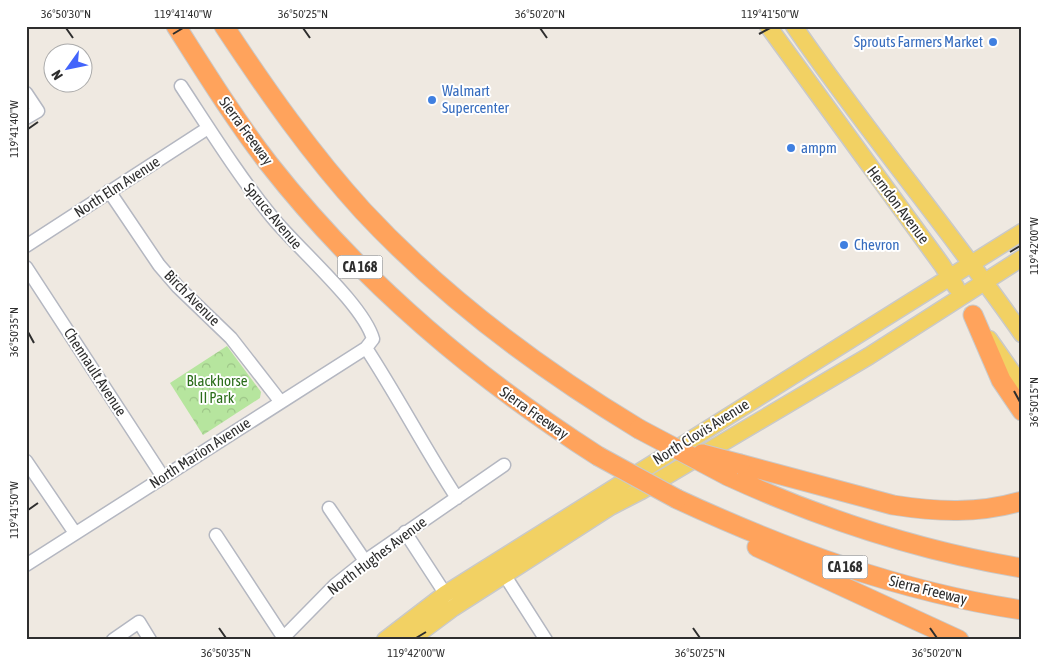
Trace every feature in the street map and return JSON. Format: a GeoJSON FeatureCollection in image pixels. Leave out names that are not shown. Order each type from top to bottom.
{"type":"FeatureCollection","features":[{"type":"Feature","properties":{"kind":"highway","name":"Sierra Freeway"},"geometry":{"type":"LineString","coordinates":[[176,26],[228,107],[269,164],[314,218],[367,274],[457,356],[516,401],[598,456],[677,499],[745,530],[827,562],[942,595],[1022,610]]}},
{"type":"Feature","properties":{"kind":"highway","name":"CA 168"},"geometry":{"type":"LineString","coordinates":[[224,26],[269,93],[313,152],[398,247],[480,320],[530,358],[588,398],[668,445],[734,470],[778,499],[834,520],[911,545],[1022,568]]}},
{"type":"Feature","properties":{"kind":"highway"},"geometry":{"type":"LineString","coordinates":[[973,315],[1001,380],[1022,411]]}},
{"type":"Feature","properties":{"kind":"highway"},"geometry":{"type":"LineString","coordinates":[[734,470],[918,509],[948,512],[987,510],[1022,501]]}},
{"type":"Feature","properties":{"kind":"highway"},"geometry":{"type":"LineString","coordinates":[[677,499],[706,522],[873,602],[959,640]]}},
{"type":"Feature","properties":{"kind":"highway"},"geometry":{"type":"LineString","coordinates":[[949,554],[1022,560]]}},
{"type":"Feature","properties":{"kind":"main road","name":"Herndon Avenue"},"geometry":{"type":"LineString","coordinates":[[768,26],[950,277],[973,315],[1022,386]]}},
{"type":"Feature","properties":{"kind":"main road"},"geometry":{"type":"LineString","coordinates":[[780,26],[798,51],[812,53]]}},
{"type":"Feature","properties":{"kind":"main road","name":"Herndon Avenue"},"geometry":{"type":"LineString","coordinates":[[794,26],[812,53],[986,282],[1022,334]]}},
{"type":"Feature","properties":{"kind":"main road"},"geometry":{"type":"LineString","coordinates":[[794,63],[805,66],[813,72],[853,126],[894,162]]}},
{"type":"Feature","properties":{"kind":"main road","name":"North Clovis Avenue"},"geometry":{"type":"LineString","coordinates":[[410,640],[454,608],[500,568],[770,388],[1022,232]]}},
{"type":"Feature","properties":{"kind":"main road","name":"North Clovis Avenue"},"geometry":{"type":"LineString","coordinates":[[385,640],[445,594],[500,568],[690,462],[963,298],[1022,258]]}},
{"type":"Feature","properties":{"kind":"main road"},"geometry":{"type":"LineString","coordinates":[[792,401],[790,392],[793,387],[826,366],[858,334]]}},
{"type":"Feature","properties":{"kind":"main road"},"geometry":{"type":"LineString","coordinates":[[690,462],[722,430],[767,402],[771,397],[770,388]]}},
{"type":"Feature","properties":{"kind":"street","name":"Spruce Avenue"},"geometry":{"type":"LineString","coordinates":[[181,86],[251,190],[294,243],[352,305],[369,343],[425,450],[457,498]]}},
{"type":"Feature","properties":{"kind":"street"},"geometry":{"type":"LineString","coordinates":[[26,93],[38,111],[26,118]]}},
{"type":"Feature","properties":{"kind":"street","name":"North Elm Avenue"},"geometry":{"type":"LineString","coordinates":[[26,246],[208,128]]}},
{"type":"Feature","properties":{"kind":"street","name":"Birch Avenue"},"geometry":{"type":"LineString","coordinates":[[109,191],[159,265],[178,287],[231,338],[280,402]]}},
{"type":"Feature","properties":{"kind":"street","name":"Chennault Avenue"},"geometry":{"type":"LineString","coordinates":[[26,266],[163,477]]}},
{"type":"Feature","properties":{"kind":"street","name":"North Marion Avenue"},"geometry":{"type":"LineString","coordinates":[[26,565],[369,343]]}},
{"type":"Feature","properties":{"kind":"street"},"geometry":{"type":"LineString","coordinates":[[26,461],[75,533]]}},
{"type":"Feature","properties":{"kind":"street","name":"North Hughes Avenue"},"geometry":{"type":"LineString","coordinates":[[282,639],[336,585],[365,561],[504,465]]}},
{"type":"Feature","properties":{"kind":"street"},"geometry":{"type":"LineString","coordinates":[[329,508],[365,561]]}},
{"type":"Feature","properties":{"kind":"street"},"geometry":{"type":"LineString","coordinates":[[405,532],[454,608]]}},
{"type":"Feature","properties":{"kind":"street"},"geometry":{"type":"LineString","coordinates":[[216,535],[282,639]]}},
{"type":"Feature","properties":{"kind":"street"},"geometry":{"type":"LineString","coordinates":[[500,568],[546,640]]}},
{"type":"Feature","properties":{"kind":"street"},"geometry":{"type":"LineString","coordinates":[[113,640],[139,622],[150,640]]}},
{"type":"Feature","properties":{"kind":"green space","name":"Blackhorse II Park"},"geometry":{"type":"Polygon","coordinates":[[[227,346],[261,392],[260,398],[203,435],[170,383],[227,346]]]}},
{"type":"Feature","properties":{"kind":"place","name":"Sprouts Farmers Market"},"geometry":{"type":"Point","coordinates":[993,42]}},
{"type":"Feature","properties":{"kind":"place","name":"Walmart Supercenter"},"geometry":{"type":"Point","coordinates":[432,100]}},
{"type":"Feature","properties":{"kind":"place","name":"ampm"},"geometry":{"type":"Point","coordinates":[791,148]}},
{"type":"Feature","properties":{"kind":"place","name":"Chevron"},"geometry":{"type":"Point","coordinates":[844,245]}}]}
